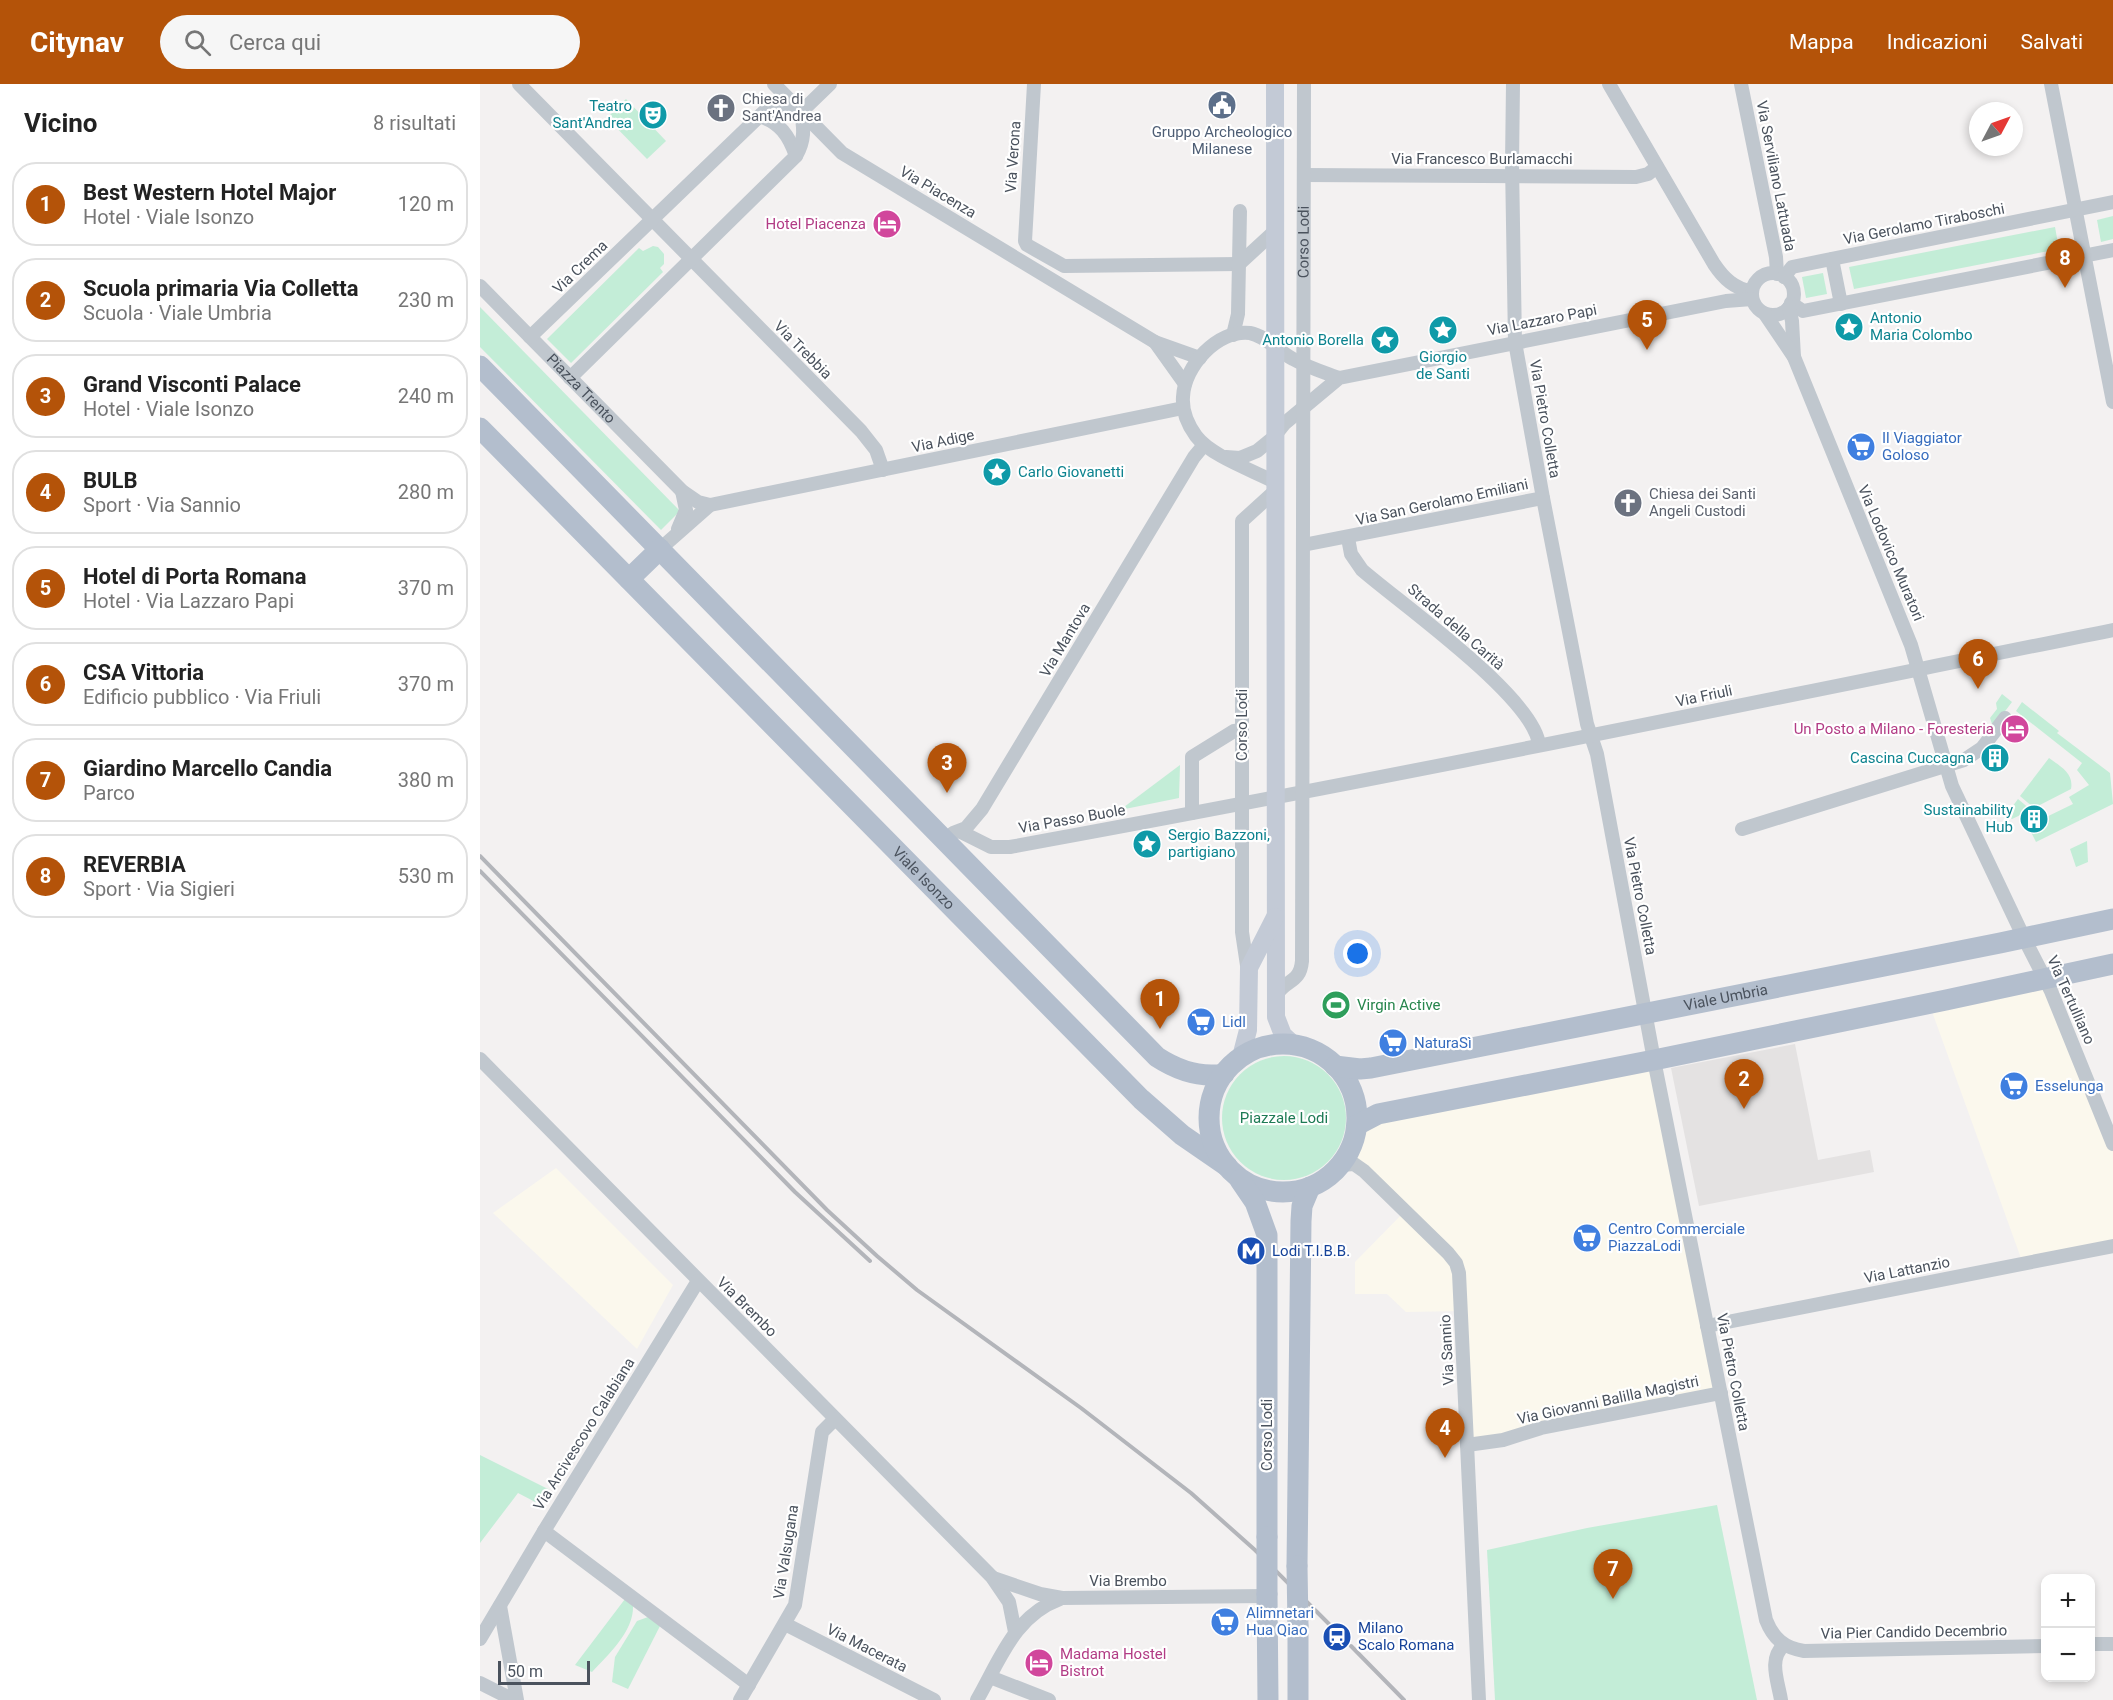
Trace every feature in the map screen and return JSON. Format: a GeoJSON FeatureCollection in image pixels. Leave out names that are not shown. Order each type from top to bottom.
{"type":"FeatureCollection","features":[{"type":"Feature","properties":{"kind":"main road","name":"Corso Lodi"},"geometry":{"type":"LineString","coordinates":[[1275,84],[1276,994],[1278,1027],[1295,1046]]}},
{"type":"Feature","properties":{"kind":"main road"},"geometry":{"type":"LineString","coordinates":[[480,366],[660,549],[951,834],[1157,1056],[1169,1065],[1191,1072],[1209,1075],[1224,1074]]}},
{"type":"Feature","properties":{"kind":"main road"},"geometry":{"type":"LineString","coordinates":[[480,428],[629,579],[660,549]]}},
{"type":"Feature","properties":{"kind":"main road","name":"Viale Isonzo"},"geometry":{"type":"LineString","coordinates":[[629,579],[1141,1099],[1182,1135],[1232,1172]]}},
{"type":"Feature","properties":{"kind":"main road","name":"Corso Lodi"},"geometry":{"type":"LineString","coordinates":[[1241,1057],[1248,1030],[1248,972],[1276,915]]}},
{"type":"Feature","properties":{"kind":"main road","name":"Viale Umbria"},"geometry":{"type":"LineString","coordinates":[[1341,1074],[2113,919]]}},
{"type":"Feature","properties":{"kind":"main road"},"geometry":{"type":"LineString","coordinates":[[1357,1125],[1378,1114],[1654,1060],[2113,964]]}},
{"type":"Feature","properties":{"kind":"main road"},"geometry":{"type":"LineString","coordinates":[[1281,1044],[1313,1051],[1341,1074],[1356,1104],[1357,1125],[1352,1145],[1341,1165],[1328,1178],[1310,1187],[1292,1192],[1274,1192],[1255,1187],[1232,1172],[1212,1141],[1209,1120],[1213,1094],[1224,1074],[1241,1057],[1267,1046],[1281,1044]]}},
{"type":"Feature","properties":{"kind":"main road","name":"Corso Lodi"},"geometry":{"type":"LineString","coordinates":[[1232,1172],[1253,1197],[1267,1235],[1268,1700]]}},
{"type":"Feature","properties":{"kind":"main road","name":"Corso Lodi"},"geometry":{"type":"LineString","coordinates":[[1298,1700],[1297,1566],[1301,1221],[1302,1206],[1310,1187]]}},
{"type":"Feature","properties":{"kind":"street"},"geometry":{"type":"LineString","coordinates":[[519,84],[690,259]]}},
{"type":"Feature","properties":{"kind":"street","name":"Via Piacenza"},"geometry":{"type":"LineString","coordinates":[[774,84],[842,153],[1155,342],[1200,358]]}},
{"type":"Feature","properties":{"kind":"street"},"geometry":{"type":"LineString","coordinates":[[570,378],[796,156],[802,145],[804,134],[801,112],[830,84]]}},
{"type":"Feature","properties":{"kind":"street","name":"Via Verona"},"geometry":{"type":"LineString","coordinates":[[1034,84],[1027,245],[1064,266],[1080,265]]}},
{"type":"Feature","properties":{"kind":"street","name":"Corso Lodi"},"geometry":{"type":"LineString","coordinates":[[1276,994],[1297,977],[1301,965],[1304,84]]}},
{"type":"Feature","properties":{"kind":"street","name":"Via Pietro Colletta"},"geometry":{"type":"LineString","coordinates":[[1513,84],[1515,342],[1587,724],[1597,753],[1654,1060],[1766,1620],[1773,1635],[1784,1645]]}},
{"type":"Feature","properties":{"kind":"street"},"geometry":{"type":"LineString","coordinates":[[1610,84],[1718,270],[1729,283],[1752,295],[1759,310],[1765,314],[1778,315],[1790,305],[1793,294],[1792,287],[1780,275]]}},
{"type":"Feature","properties":{"kind":"street","name":"Via Serviliano Lattuada"},"geometry":{"type":"LineString","coordinates":[[1741,84],[1780,275]]}},
{"type":"Feature","properties":{"kind":"street"},"geometry":{"type":"LineString","coordinates":[[2051,84],[2113,402]]}},
{"type":"Feature","properties":{"kind":"street","name":"Via Crema"},"geometry":{"type":"LineString","coordinates":[[530,337],[769,106],[779,106],[801,112]]}},
{"type":"Feature","properties":{"kind":"street"},"geometry":{"type":"LineString","coordinates":[[759,116],[774,122],[788,135],[796,156]]}},
{"type":"Feature","properties":{"kind":"street","name":"Via Francesco Burlamacchi"},"geometry":{"type":"LineString","coordinates":[[1304,175],[1636,177],[1648,174],[1657,167]]}},
{"type":"Feature","properties":{"kind":"street","name":"Via Gerolamo Tiraboschi"},"geometry":{"type":"LineString","coordinates":[[1752,295],[1758,280],[1770,274],[1780,275],[1792,267],[2113,202]]}},
{"type":"Feature","properties":{"kind":"street"},"geometry":{"type":"LineString","coordinates":[[1233,335],[1238,314],[1240,212]]}},
{"type":"Feature","properties":{"kind":"street","name":"Corso Lodi"},"geometry":{"type":"LineString","coordinates":[[1239,264],[1275,231]]}},
{"type":"Feature","properties":{"kind":"street"},"geometry":{"type":"LineString","coordinates":[[1790,305],[1803,311],[2113,250]]}},
{"type":"Feature","properties":{"kind":"street","name":"Via Trebbia"},"geometry":{"type":"LineString","coordinates":[[690,259],[861,432],[876,450],[883,470]]}},
{"type":"Feature","properties":{"kind":"street"},"geometry":{"type":"LineString","coordinates":[[1832,259],[1841,304]]}},
{"type":"Feature","properties":{"kind":"street"},"geometry":{"type":"LineString","coordinates":[[1066,288],[1080,265],[1239,264]]}},
{"type":"Feature","properties":{"kind":"street","name":"Piazza Trento"},"geometry":{"type":"LineString","coordinates":[[480,286],[682,491],[698,502],[710,505]]}},
{"type":"Feature","properties":{"kind":"street","name":"Via Lazzaro Papi"},"geometry":{"type":"LineString","coordinates":[[1274,435],[1339,378],[1752,295]]}},
{"type":"Feature","properties":{"kind":"street","name":"Via Lodovico Muratori"},"geometry":{"type":"LineString","coordinates":[[1790,305],[1794,357]]}},
{"type":"Feature","properties":{"kind":"street","name":"Via Lodovico Muratori"},"geometry":{"type":"LineString","coordinates":[[1765,314],[1794,357],[1911,645],[1946,767],[1957,796],[2024,938]]}},
{"type":"Feature","properties":{"kind":"street"},"geometry":{"type":"LineString","coordinates":[[1274,487],[1204,445],[1191,428],[1183,408],[1185,384],[1200,358],[1214,345],[1233,335],[1253,334],[1304,365],[1339,378]]}},
{"type":"Feature","properties":{"kind":"street","name":"Via Piacenza"},"geometry":{"type":"LineString","coordinates":[[1155,342],[1185,384]]}},
{"type":"Feature","properties":{"kind":"street","name":"Via Adige"},"geometry":{"type":"LineString","coordinates":[[710,505],[1183,408]]}},
{"type":"Feature","properties":{"kind":"street"},"geometry":{"type":"LineString","coordinates":[[1226,457],[1245,457],[1263,446],[1274,435]]}},
{"type":"Feature","properties":{"kind":"street","name":"Via Mantova"},"geometry":{"type":"LineString","coordinates":[[951,834],[972,824],[982,809],[1194,457],[1204,445]]}},
{"type":"Feature","properties":{"kind":"street","name":"Corso Lodi"},"geometry":{"type":"LineString","coordinates":[[1248,972],[1242,932],[1242,521],[1274,487]]}},
{"type":"Feature","properties":{"kind":"street"},"geometry":{"type":"LineString","coordinates":[[675,534],[686,510],[682,491]]}},
{"type":"Feature","properties":{"kind":"street","name":"Via San Gerolamo Emiliani"},"geometry":{"type":"LineString","coordinates":[[1348,538],[1543,498]]}},
{"type":"Feature","properties":{"kind":"street"},"geometry":{"type":"LineString","coordinates":[[660,549],[710,505]]}},
{"type":"Feature","properties":{"kind":"street"},"geometry":{"type":"LineString","coordinates":[[1303,545],[1348,538]]}},
{"type":"Feature","properties":{"kind":"street","name":"Strada della Carità"},"geometry":{"type":"LineString","coordinates":[[1348,538],[1351,554],[1362,570],[1490,677],[1526,715],[1536,730],[1539,745]]}},
{"type":"Feature","properties":{"kind":"street","name":"Via Friuli"},"geometry":{"type":"LineString","coordinates":[[1302,792],[1592,736],[2113,630]]}},
{"type":"Feature","properties":{"kind":"street"},"geometry":{"type":"LineString","coordinates":[[1742,829],[1946,767],[1979,751],[2005,718]]}},
{"type":"Feature","properties":{"kind":"street"},"geometry":{"type":"LineString","coordinates":[[1192,813],[1192,757],[1234,731],[1242,730]]}},
{"type":"Feature","properties":{"kind":"street","name":"Via Passo Buole"},"geometry":{"type":"LineString","coordinates":[[951,834],[1001,848],[1302,792]]}},
{"type":"Feature","properties":{"kind":"street","name":"Via Tertulliano"},"geometry":{"type":"LineString","coordinates":[[2024,938],[2044,978],[2113,1144]]}},
{"type":"Feature","properties":{"kind":"street","name":"Via Brembo"},"geometry":{"type":"LineString","coordinates":[[480,1059],[992,1577],[1009,1602],[1015,1632]]}},
{"type":"Feature","properties":{"kind":"street","name":"Via Sannio"},"geometry":{"type":"LineString","coordinates":[[1341,1165],[1354,1164],[1364,1171],[1448,1253],[1458,1268],[1479,1700]]}},
{"type":"Feature","properties":{"kind":"street","name":"Via Lattanzio"},"geometry":{"type":"LineString","coordinates":[[1707,1326],[2113,1246]]}},
{"type":"Feature","properties":{"kind":"street","name":"Via Arcivescovo Calabiana"},"geometry":{"type":"LineString","coordinates":[[480,1639],[698,1281]]}},
{"type":"Feature","properties":{"kind":"street","name":"Via Giovanni Balilla Magistri"},"geometry":{"type":"LineString","coordinates":[[1467,1444],[1494,1442],[1541,1428],[1721,1393]]}},
{"type":"Feature","properties":{"kind":"street","name":"Via Valsugana"},"geometry":{"type":"LineString","coordinates":[[740,1700],[795,1605],[822,1432],[835,1419]]}},
{"type":"Feature","properties":{"kind":"street"},"geometry":{"type":"LineString","coordinates":[[544,1531],[749,1685]]}},
{"type":"Feature","properties":{"kind":"street","name":"Via Brembo"},"geometry":{"type":"LineString","coordinates":[[992,1577],[1040,1594],[1062,1598],[1267,1595]]}},
{"type":"Feature","properties":{"kind":"street"},"geometry":{"type":"LineString","coordinates":[[977,1700],[1015,1632],[1040,1607],[1062,1598]]}},
{"type":"Feature","properties":{"kind":"street"},"geometry":{"type":"LineString","coordinates":[[500,1606],[515,1700]]}},
{"type":"Feature","properties":{"kind":"street","name":"Via Macerata"},"geometry":{"type":"LineString","coordinates":[[786,1624],[934,1700]]}},
{"type":"Feature","properties":{"kind":"street"},"geometry":{"type":"LineString","coordinates":[[2095,1644],[2113,1644]]}},
{"type":"Feature","properties":{"kind":"street"},"geometry":{"type":"LineString","coordinates":[[1781,1700],[1774,1664],[1776,1653],[1784,1645]]}},
{"type":"Feature","properties":{"kind":"street","name":"Via Pier Candido Decembrio"},"geometry":{"type":"LineString","coordinates":[[1784,1645],[1804,1652],[2041,1646]]}},
{"type":"Feature","properties":{"kind":"street"},"geometry":{"type":"LineString","coordinates":[[990,1677],[1049,1700]]}},
{"type":"Feature","properties":{"kind":"street"},"geometry":{"type":"LineString","coordinates":[[480,1683],[515,1700]]}},
{"type":"Feature","properties":{"kind":"shaded area"},"geometry":{"type":"Polygon","coordinates":[[[2044,980],[2113,1150],[2113,1242],[2022,1261],[1930,1006],[2044,980]]]}},
{"type":"Feature","properties":{"kind":"shaded area"},"geometry":{"type":"Polygon","coordinates":[[[1795,1044],[1818,1160],[1870,1150],[1874,1172],[1699,1206],[1671,1068],[1795,1044]]]}},
{"type":"Feature","properties":{"kind":"shaded area"},"geometry":{"type":"Polygon","coordinates":[[[1652,1065],[1717,1391],[1501,1436],[1469,1440],[1462,1311],[1406,1312],[1387,1294],[1355,1294],[1355,1262],[1408,1208],[1350,1154],[1355,1143],[1359,1122],[1652,1065]]]}},
{"type":"Feature","properties":{"kind":"shaded area"},"geometry":{"type":"Polygon","coordinates":[[[556,1168],[673,1285],[637,1349],[493,1213],[556,1168]]]}},
{"type":"Feature","properties":{"kind":"green space"},"geometry":{"type":"Polygon","coordinates":[[[626,99],[666,141],[647,159],[607,118],[626,99]]]}},
{"type":"Feature","properties":{"kind":"green space"},"geometry":{"type":"Polygon","coordinates":[[[2113,216],[2113,239],[2101,242],[2097,220],[2113,216]]]}},
{"type":"Feature","properties":{"kind":"green space"},"geometry":{"type":"Polygon","coordinates":[[[2055,227],[2059,249],[1854,289],[1849,267],[2055,227]]]}},
{"type":"Feature","properties":{"kind":"green space"},"geometry":{"type":"Polygon","coordinates":[[[653,246],[658,247],[664,254],[664,264],[660,268],[663,272],[571,363],[547,339],[639,248],[643,251],[653,246]]]}},
{"type":"Feature","properties":{"kind":"green space"},"geometry":{"type":"Polygon","coordinates":[[[1823,273],[1827,294],[1806,298],[1802,277],[1823,273]]]}},
{"type":"Feature","properties":{"kind":"green space"},"geometry":{"type":"Polygon","coordinates":[[[480,307],[680,511],[661,530],[480,347],[480,307]]]}},
{"type":"Feature","properties":{"kind":"green space"},"geometry":{"type":"Polygon","coordinates":[[[2002,694],[2012,702],[1987,735],[1992,724],[1990,718],[1997,709],[1996,703],[2002,694]]]}},
{"type":"Feature","properties":{"kind":"green space"},"geometry":{"type":"Polygon","coordinates":[[[2022,702],[2059,731],[2057,733],[2110,773],[2113,804],[2036,842],[2028,826],[2073,804],[2069,797],[2089,785],[2077,770],[2082,763],[2016,711],[2022,702]]]}},
{"type":"Feature","properties":{"kind":"green space"},"geometry":{"type":"Polygon","coordinates":[[[2049,758],[2069,775],[2071,789],[2034,808],[2020,796],[2049,758]]]}},
{"type":"Feature","properties":{"kind":"green space"},"geometry":{"type":"Polygon","coordinates":[[[1180,765],[1179,798],[1120,810],[1180,765]]]}},
{"type":"Feature","properties":{"kind":"green space"},"geometry":{"type":"Polygon","coordinates":[[[2018,799],[2031,810],[2012,819],[2006,815],[2018,799]]]}},
{"type":"Feature","properties":{"kind":"green space"},"geometry":{"type":"Polygon","coordinates":[[[2087,841],[2088,862],[2076,867],[2070,849],[2087,841]]]}},
{"type":"Feature","properties":{"kind":"green space","name":"Piazzale Lodi"},"geometry":{"type":"Polygon","coordinates":[[[1284,1056],[1308,1060],[1328,1074],[1342,1094],[1346,1118],[1342,1142],[1328,1162],[1308,1176],[1284,1180],[1260,1176],[1240,1162],[1226,1142],[1222,1118],[1226,1094],[1240,1074],[1260,1060],[1284,1056]]]}},
{"type":"Feature","properties":{"kind":"green space"},"geometry":{"type":"Polygon","coordinates":[[[480,1455],[550,1490],[541,1505],[518,1493],[480,1543],[480,1455]]]}},
{"type":"Feature","properties":{"kind":"green space"},"geometry":{"type":"Polygon","coordinates":[[[1717,1505],[1757,1700],[1495,1700],[1487,1550],[1587,1528],[1717,1505]]]}},
{"type":"Feature","properties":{"kind":"green space"},"geometry":{"type":"Polygon","coordinates":[[[625,1599],[633,1606],[632,1615],[619,1642],[592,1672],[575,1665],[625,1599]]]}},
{"type":"Feature","properties":{"kind":"green space"},"geometry":{"type":"Polygon","coordinates":[[[648,1617],[660,1626],[628,1689],[612,1682],[615,1657],[637,1621],[648,1617]]]}},
{"type":"Feature","properties":{"kind":"railway"},"geometry":{"type":"LineString","coordinates":[[480,856],[827,1210],[877,1256],[917,1290],[1081,1408],[1191,1493],[1255,1550],[1329,1624]]}},
{"type":"Feature","properties":{"kind":"railway"},"geometry":{"type":"LineString","coordinates":[[480,871],[795,1192],[870,1261]]}},
{"type":"Feature","properties":{"kind":"railway"},"geometry":{"type":"LineString","coordinates":[[1351,1646],[1404,1700]]}},
{"type":"Feature","properties":{"kind":"place","name":"Gruppo Archeologico Milanese"},"geometry":{"type":"Point","coordinates":[1222,105]}},
{"type":"Feature","properties":{"kind":"place","name":"Chiesa di Sant'Andrea"},"geometry":{"type":"Point","coordinates":[721,108]}},
{"type":"Feature","properties":{"kind":"place","name":"Teatro Sant'Andrea"},"geometry":{"type":"Point","coordinates":[653,115]}},
{"type":"Feature","properties":{"kind":"place","name":"Hotel Piacenza"},"geometry":{"type":"Point","coordinates":[887,224]}},
{"type":"Feature","properties":{"kind":"place","name":"REVERBIA"},"geometry":{"type":"Point","coordinates":[2065,288]}},
{"type":"Feature","properties":{"kind":"place","name":"Antonio Maria Colombo"},"geometry":{"type":"Point","coordinates":[1849,327]}},
{"type":"Feature","properties":{"kind":"place","name":"Giorgio de Santi"},"geometry":{"type":"Point","coordinates":[1443,330]}},
{"type":"Feature","properties":{"kind":"place","name":"Antonio Borella"},"geometry":{"type":"Point","coordinates":[1385,340]}},
{"type":"Feature","properties":{"kind":"place","name":"Hotel di Porta Romana"},"geometry":{"type":"Point","coordinates":[1647,350]}},
{"type":"Feature","properties":{"kind":"place","name":"Il Viaggiator Goloso"},"geometry":{"type":"Point","coordinates":[1861,447]}},
{"type":"Feature","properties":{"kind":"place","name":"Carlo Giovanetti"},"geometry":{"type":"Point","coordinates":[997,472]}},
{"type":"Feature","properties":{"kind":"place","name":"Chiesa dei Santi Angeli Custodi"},"geometry":{"type":"Point","coordinates":[1628,503]}},
{"type":"Feature","properties":{"kind":"place","name":"CSA Vittoria"},"geometry":{"type":"Point","coordinates":[1978,689]}},
{"type":"Feature","properties":{"kind":"place","name":"Un Posto a Milano - Foresteria"},"geometry":{"type":"Point","coordinates":[2015,729]}},
{"type":"Feature","properties":{"kind":"place","name":"Cascina Cuccagna"},"geometry":{"type":"Point","coordinates":[1995,758]}},
{"type":"Feature","properties":{"kind":"place","name":"Grand Visconti Palace"},"geometry":{"type":"Point","coordinates":[947,793]}},
{"type":"Feature","properties":{"kind":"place","name":"Sustainability Hub"},"geometry":{"type":"Point","coordinates":[2034,819]}},
{"type":"Feature","properties":{"kind":"place","name":"Sergio Bazzoni, partigiano"},"geometry":{"type":"Point","coordinates":[1147,844]}},
{"type":"Feature","properties":{"kind":"place","name":"Virgin Active"},"geometry":{"type":"Point","coordinates":[1336,1005]}},
{"type":"Feature","properties":{"kind":"place","name":"Lidl"},"geometry":{"type":"Point","coordinates":[1201,1022]}},
{"type":"Feature","properties":{"kind":"place","name":"Best Western Hotel Major"},"geometry":{"type":"Point","coordinates":[1160,1029]}},
{"type":"Feature","properties":{"kind":"place","name":"NaturaSì"},"geometry":{"type":"Point","coordinates":[1393,1043]}},
{"type":"Feature","properties":{"kind":"place","name":"Esselunga"},"geometry":{"type":"Point","coordinates":[2014,1086]}},
{"type":"Feature","properties":{"kind":"place","name":"Scuola primaria Via Colletta"},"geometry":{"type":"Point","coordinates":[1744,1109]}},
{"type":"Feature","properties":{"kind":"place","name":"Centro Commerciale PiazzaLodi"},"geometry":{"type":"Point","coordinates":[1587,1238]}},
{"type":"Feature","properties":{"kind":"place","name":"Lodi T.I.B.B."},"geometry":{"type":"Point","coordinates":[1251,1251]}},
{"type":"Feature","properties":{"kind":"place","name":"BULB"},"geometry":{"type":"Point","coordinates":[1445,1458]}},
{"type":"Feature","properties":{"kind":"place","name":"Giardino Marcello Candia"},"geometry":{"type":"Point","coordinates":[1613,1599]}},
{"type":"Feature","properties":{"kind":"place","name":"Alimnetari Hua Qiao"},"geometry":{"type":"Point","coordinates":[1225,1622]}},
{"type":"Feature","properties":{"kind":"place","name":"Milano Scalo Romana"},"geometry":{"type":"Point","coordinates":[1337,1637]}},
{"type":"Feature","properties":{"kind":"place","name":"Madama Hostel Bistrot"},"geometry":{"type":"Point","coordinates":[1039,1663]}}]}
